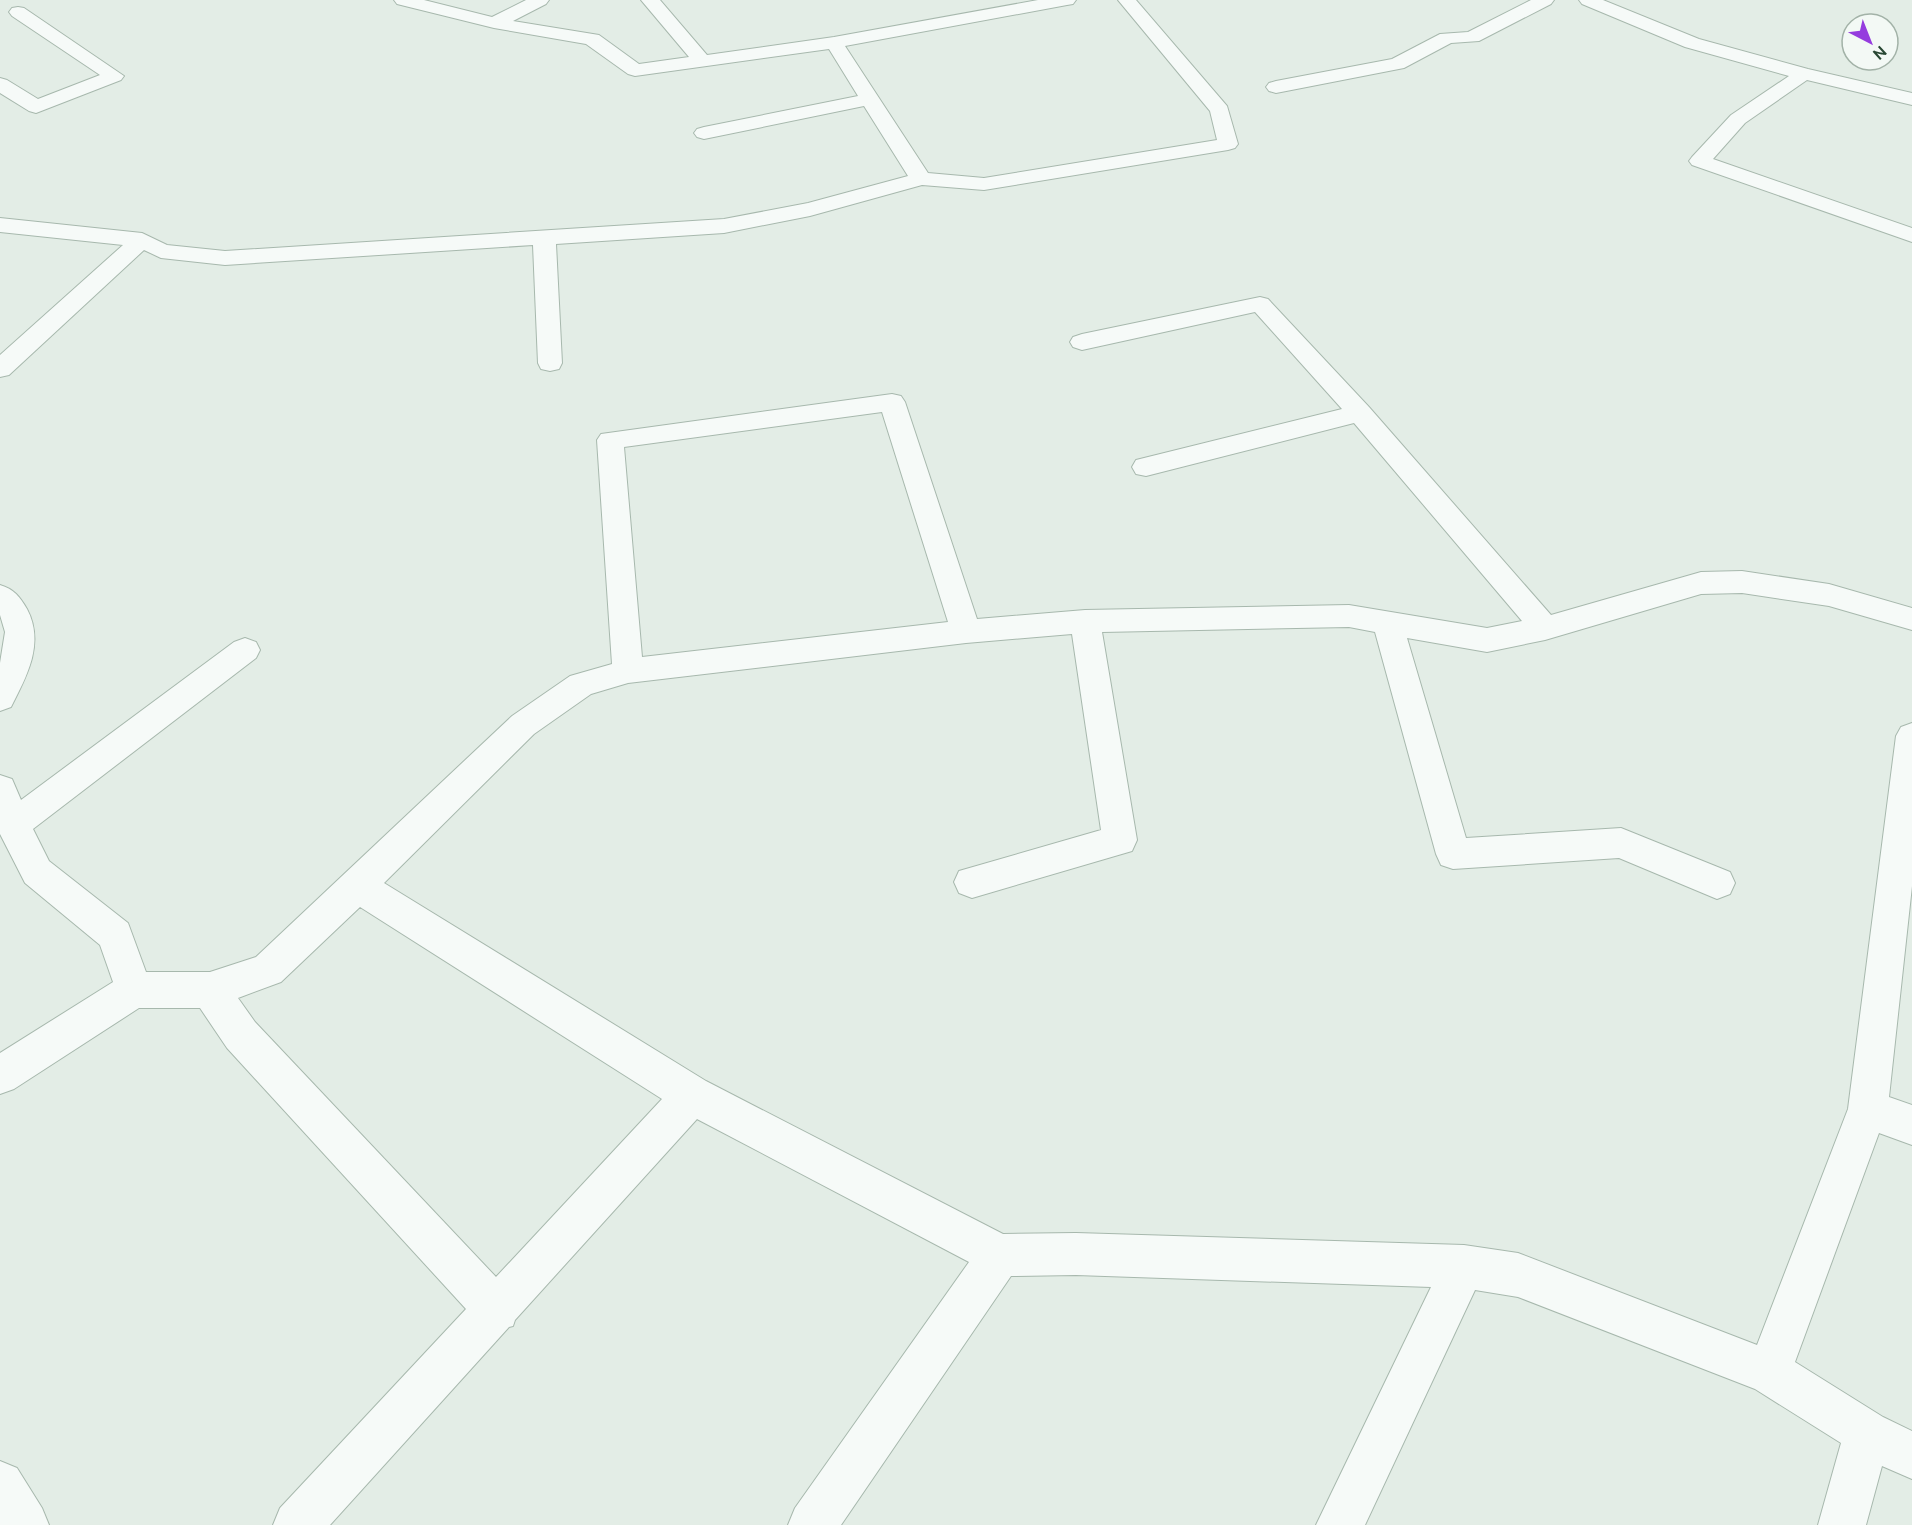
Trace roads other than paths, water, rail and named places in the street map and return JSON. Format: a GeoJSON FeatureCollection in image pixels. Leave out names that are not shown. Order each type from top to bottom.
{"type":"FeatureCollection","features":[{"type":"Feature","properties":{"kind":"street"},"geometry":{"type":"LineString","coordinates":[[403,0],[494,23],[592,39],[635,70],[834,43],[1066,0]]}},
{"type":"Feature","properties":{"kind":"street"},"geometry":{"type":"LineString","coordinates":[[494,23],[540,0]]}},
{"type":"Feature","properties":{"kind":"street"},"geometry":{"type":"LineString","coordinates":[[650,0],[702,60]]}},
{"type":"Feature","properties":{"kind":"street"},"geometry":{"type":"LineString","coordinates":[[0,225],[142,240],[161,251],[225,258],[544,238],[724,226],[810,209],[921,178],[984,184],[1228,144],[1220,110],[1127,0]]}},
{"type":"Feature","properties":{"kind":"street"},"geometry":{"type":"LineString","coordinates":[[1276,87],[1397,64],[1447,38],[1473,37],[1545,0]]}},
{"type":"Feature","properties":{"kind":"street"},"geometry":{"type":"LineString","coordinates":[[1588,0],[1692,43],[1804,74],[1912,99]]}},
{"type":"Feature","properties":{"kind":"street"},"geometry":{"type":"LineString","coordinates":[[9,14],[39,4]]}},
{"type":"Feature","properties":{"kind":"street"},"geometry":{"type":"LineString","coordinates":[[0,84],[36,107],[114,76],[9,14]]}},
{"type":"Feature","properties":{"kind":"street"},"geometry":{"type":"LineString","coordinates":[[834,43],[921,178]]}},
{"type":"Feature","properties":{"kind":"street"},"geometry":{"type":"LineString","coordinates":[[1804,74],[1738,119],[1699,161],[1912,235]]}},
{"type":"Feature","properties":{"kind":"street"},"geometry":{"type":"LineString","coordinates":[[704,133],[870,99]]}},
{"type":"Feature","properties":{"kind":"street"},"geometry":{"type":"LineString","coordinates":[[544,238],[550,363]]}},
{"type":"Feature","properties":{"kind":"street"},"geometry":{"type":"LineString","coordinates":[[0,369],[142,240]]}},
{"type":"Feature","properties":{"kind":"street"},"geometry":{"type":"LineString","coordinates":[[1082,342],[1260,303],[1360,413],[1545,628]]}},
{"type":"Feature","properties":{"kind":"street"},"geometry":{"type":"LineString","coordinates":[[628,671],[610,440],[892,402],[966,631]]}},
{"type":"Feature","properties":{"kind":"street"},"geometry":{"type":"LineString","coordinates":[[1146,467],[1360,413]]}},
{"type":"Feature","properties":{"kind":"street"},"geometry":{"type":"LineString","coordinates":[[0,1074],[134,990],[210,990],[268,970],[523,725],[581,685],[628,671],[966,631],[1084,621],[1349,616],[1487,640],[1545,628],[1701,583],[1742,582],[1829,596],[1912,619]]}},
{"type":"Feature","properties":{"kind":"street"},"geometry":{"type":"LineString","coordinates":[[0,596],[7,601],[18,620],[21,645],[10,680],[0,698]]}},
{"type":"Feature","properties":{"kind":"street"},"geometry":{"type":"LineString","coordinates":[[972,882],[1120,840],[1084,621]]}},
{"type":"Feature","properties":{"kind":"street"},"geometry":{"type":"LineString","coordinates":[[1388,623],[1453,854],[1621,843],[1717,883]]}},
{"type":"Feature","properties":{"kind":"street"},"geometry":{"type":"LineString","coordinates":[[13,825],[245,650]]}},
{"type":"Feature","properties":{"kind":"street"},"geometry":{"type":"LineString","coordinates":[[1769,1372],[1868,1109],[1912,736]]}},
{"type":"Feature","properties":{"kind":"street"},"geometry":{"type":"LineString","coordinates":[[0,789],[13,825],[38,872],[115,935],[134,990]]}},
{"type":"Feature","properties":{"kind":"street"},"geometry":{"type":"LineString","coordinates":[[358,886],[692,1095],[1000,1255],[1088,1254],[1464,1267],[1518,1275],[1769,1372],[1867,1433],[1912,1456]]}},
{"type":"Feature","properties":{"kind":"street"},"geometry":{"type":"LineString","coordinates":[[210,990],[241,1035],[497,1310]]}},
{"type":"Feature","properties":{"kind":"street"},"geometry":{"type":"LineString","coordinates":[[297,1525],[497,1310],[692,1095]]}},
{"type":"Feature","properties":{"kind":"street"},"geometry":{"type":"LineString","coordinates":[[1868,1109],[1912,1125]]}},
{"type":"Feature","properties":{"kind":"street"},"geometry":{"type":"LineString","coordinates":[[812,1525],[1000,1255]]}},
{"type":"Feature","properties":{"kind":"street"},"geometry":{"type":"LineString","coordinates":[[1340,1525],[1464,1267]]}},
{"type":"Feature","properties":{"kind":"street"},"geometry":{"type":"LineString","coordinates":[[1842,1525],[1867,1433]]}},
{"type":"Feature","properties":{"kind":"street"},"geometry":{"type":"LineString","coordinates":[[0,1485],[25,1525]]}}]}
